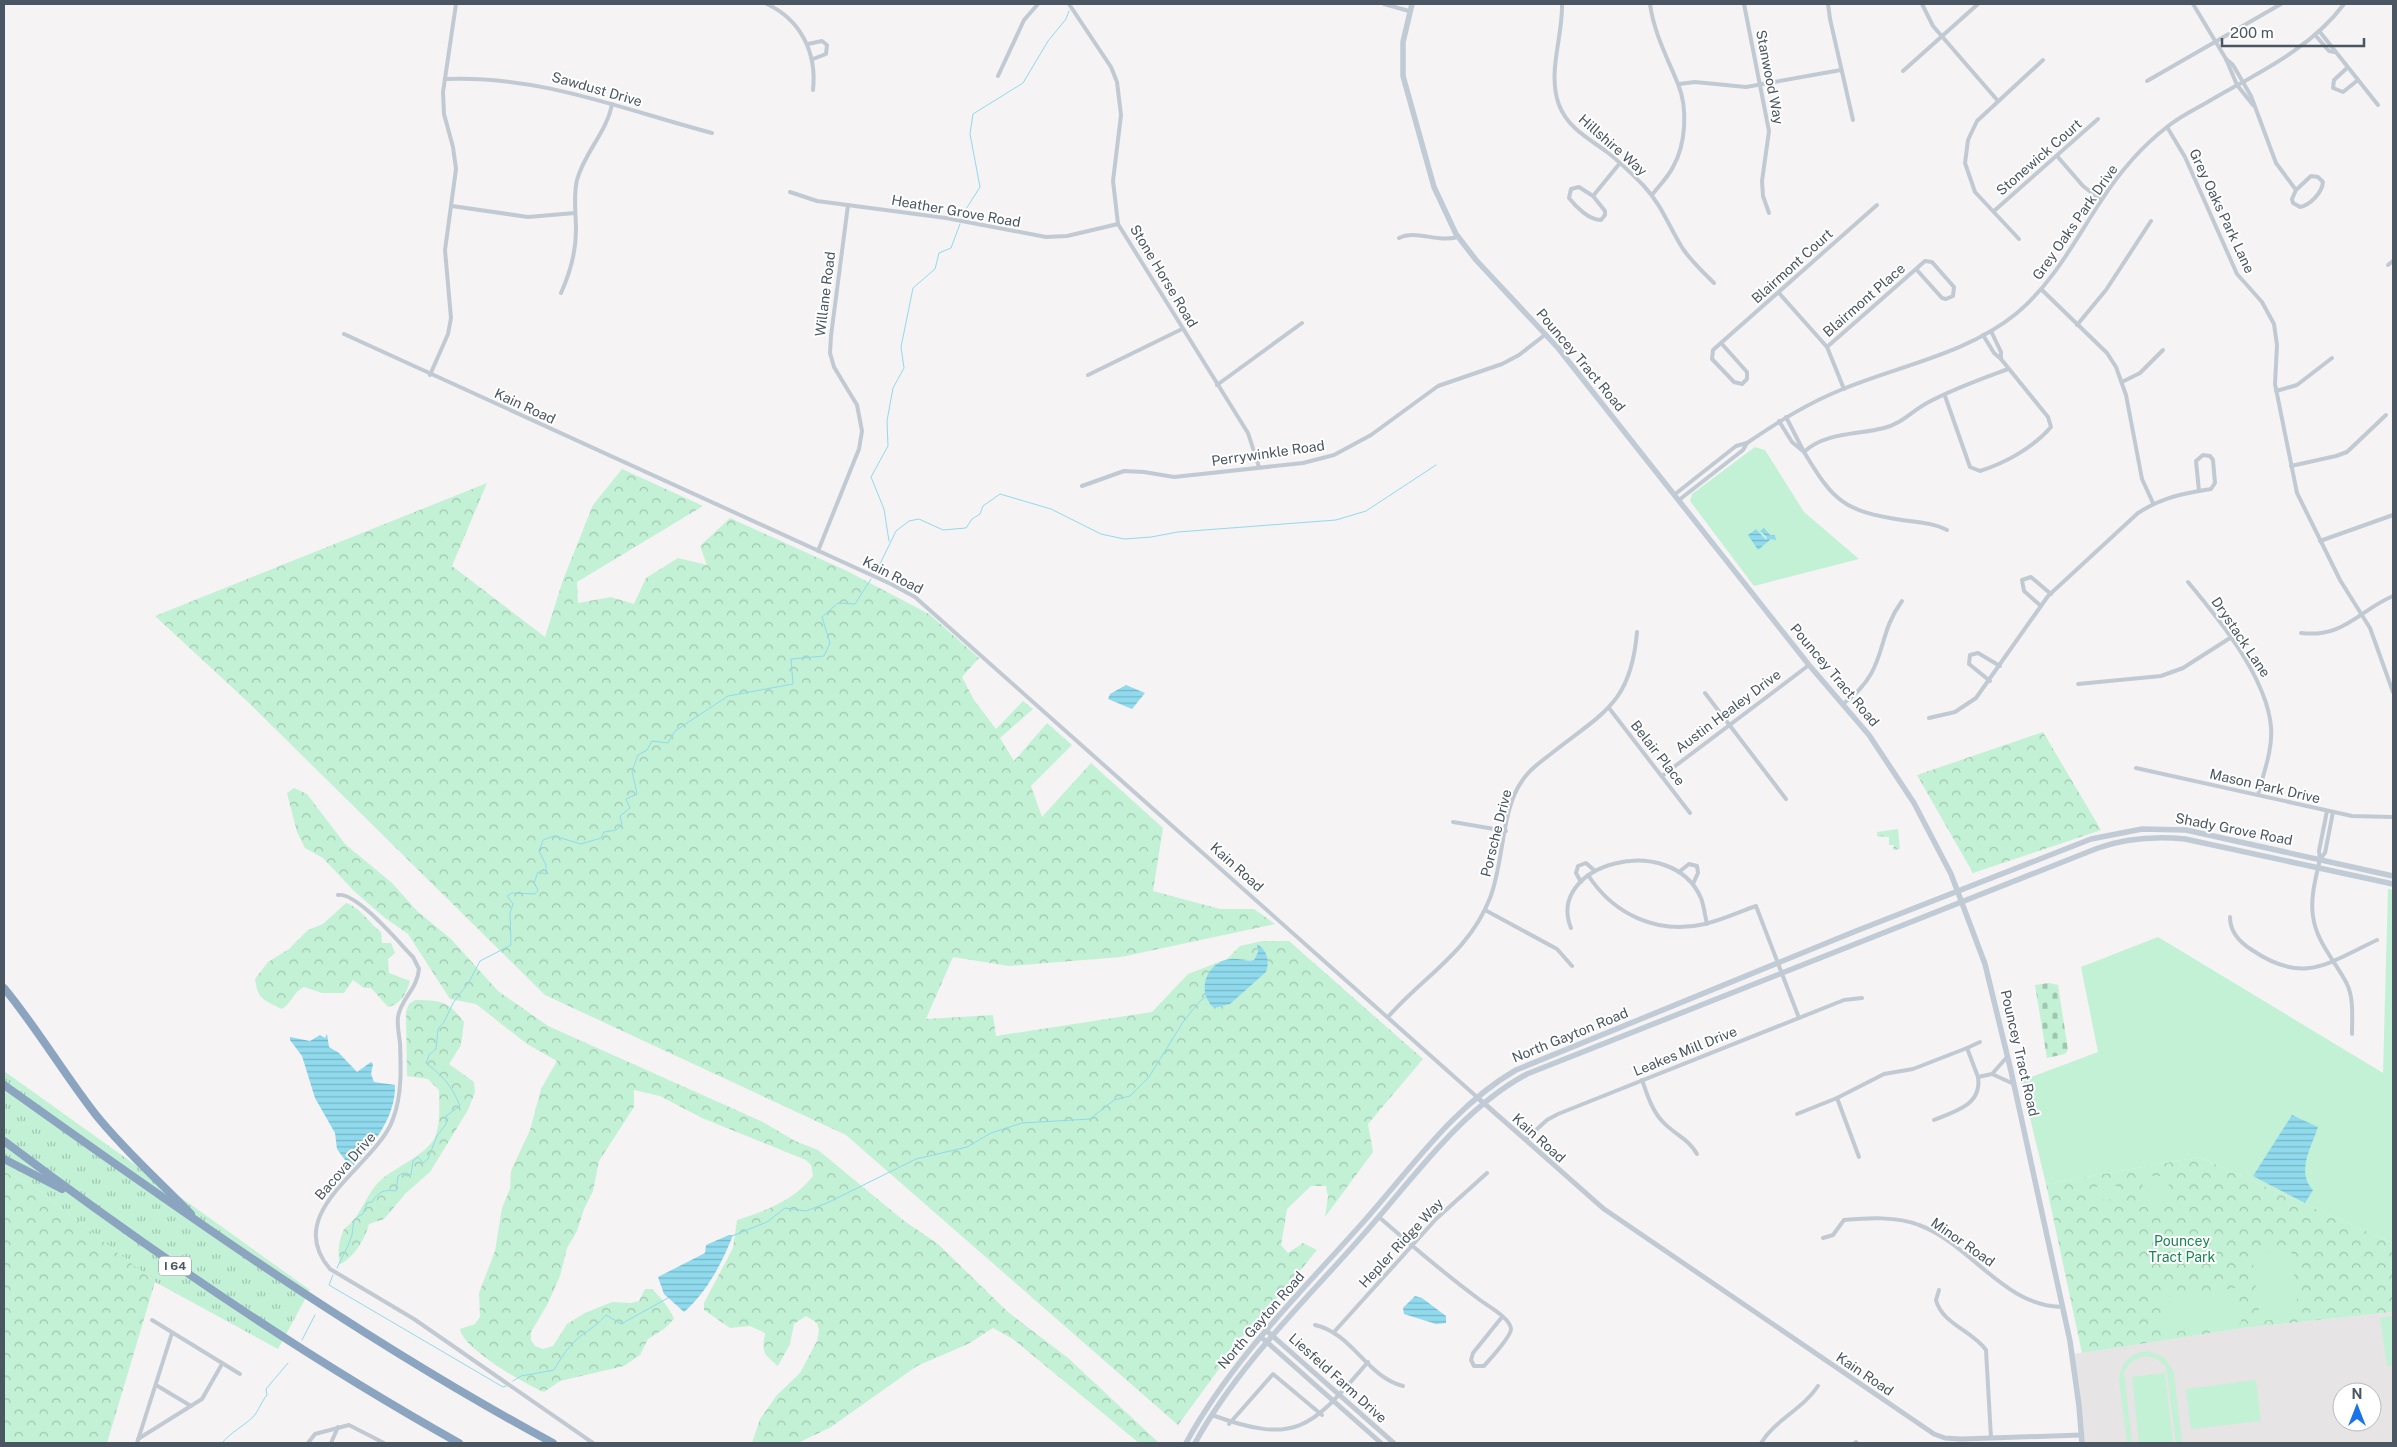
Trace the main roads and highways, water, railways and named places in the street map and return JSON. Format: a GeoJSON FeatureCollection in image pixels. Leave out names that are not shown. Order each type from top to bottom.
{"type":"FeatureCollection","features":[{"type":"Feature","properties":{"kind":"highway"},"geometry":{"type":"LineString","coordinates":[[4,988],[114,1137],[205,1228]]}},
{"type":"Feature","properties":{"kind":"highway"},"geometry":{"type":"LineString","coordinates":[[4,1085],[205,1228],[374,1339],[553,1443]]}},
{"type":"Feature","properties":{"kind":"highway","name":"I 64"},"geometry":{"type":"LineString","coordinates":[[4,1141],[75,1195],[190,1276],[270,1329],[459,1443]]}},
{"type":"Feature","properties":{"kind":"highway"},"geometry":{"type":"LineString","coordinates":[[4,1159],[75,1195]]}},
{"type":"Feature","properties":{"kind":"main road","name":"Pouncey Tract Road"},"geometry":{"type":"LineString","coordinates":[[1412,4],[1403,42],[1404,76],[1434,187],[1448,221],[1476,260],[1546,334],[1809,665],[1885,757],[1932,836],[1958,891],[1985,964],[2008,1056],[2063,1307],[2077,1387],[2082,1443]]}},
{"type":"Feature","properties":{"kind":"main road","name":"Shady Grove Road"},"geometry":{"type":"LineString","coordinates":[[1958,891],[2091,839],[2142,829],[2186,830],[2393,876]]}},
{"type":"Feature","properties":{"kind":"main road","name":"Shady Grove Road"},"geometry":{"type":"LineString","coordinates":[[1962,901],[2098,848],[2141,838],[2168,838],[2201,842],[2393,884]]}},
{"type":"Feature","properties":{"kind":"main road","name":"North Gayton Road"},"geometry":{"type":"LineString","coordinates":[[1186,1443],[1219,1390],[1261,1337],[1449,1125],[1477,1097],[1501,1078],[1532,1062],[1958,891]]}},
{"type":"Feature","properties":{"kind":"main road","name":"North Gayton Road"},"geometry":{"type":"LineString","coordinates":[[1195,1443],[1239,1377],[1463,1122],[1484,1103],[1516,1080],[1542,1067],[1962,901]]}},
{"type":"Feature","properties":{"kind":"water"},"geometry":{"type":"Polygon","coordinates":[[[1764,528],[1770,535],[1775,535],[1776,540],[1771,539],[1758,550],[1748,535],[1756,529],[1766,540],[1767,537],[1760,531],[1764,528]]]}},
{"type":"Feature","properties":{"kind":"water"},"geometry":{"type":"Polygon","coordinates":[[[1126,685],[1145,693],[1132,709],[1108,699],[1110,694],[1126,685]]]}},
{"type":"Feature","properties":{"kind":"water"},"geometry":{"type":"Polygon","coordinates":[[[1257,944],[1267,956],[1266,972],[1230,1004],[1214,1008],[1208,1001],[1205,993],[1206,978],[1210,971],[1223,961],[1231,959],[1254,960],[1258,952],[1257,944]]]}},
{"type":"Feature","properties":{"kind":"water"},"geometry":{"type":"Polygon","coordinates":[[[327,1034],[329,1047],[339,1053],[357,1072],[371,1062],[373,1064],[371,1074],[374,1082],[395,1085],[392,1109],[387,1120],[367,1151],[351,1168],[337,1149],[335,1133],[315,1098],[302,1056],[290,1040],[290,1037],[310,1041],[320,1035],[325,1038],[327,1034]]]}},
{"type":"Feature","properties":{"kind":"water"},"geometry":{"type":"Polygon","coordinates":[[[2292,1115],[2318,1127],[2306,1160],[2306,1176],[2313,1190],[2305,1203],[2253,1176],[2292,1115]]]}},
{"type":"Feature","properties":{"kind":"water"},"geometry":{"type":"Polygon","coordinates":[[[733,1235],[713,1276],[700,1295],[684,1312],[664,1294],[658,1277],[705,1253],[706,1245],[733,1235]]]}},
{"type":"Feature","properties":{"kind":"water"},"geometry":{"type":"Polygon","coordinates":[[[1415,1296],[1422,1298],[1446,1316],[1446,1323],[1436,1324],[1404,1314],[1403,1308],[1415,1296]]]}},
{"type":"Feature","properties":{"kind":"waterway"},"geometry":{"type":"LineString","coordinates":[[961,217],[980,187],[970,134],[973,114],[1023,83],[1048,41],[1066,19],[1069,11]]}},
{"type":"Feature","properties":{"kind":"waterway"},"geometry":{"type":"LineString","coordinates":[[889,541],[884,509],[871,477],[888,446],[887,421],[893,388],[904,368],[901,347],[913,288],[935,269],[939,253],[951,248],[960,224]]}},
{"type":"Feature","properties":{"kind":"waterway"},"geometry":{"type":"LineString","coordinates":[[876,572],[896,531],[909,521],[919,519],[943,530],[966,528],[972,519],[980,514],[983,506],[1000,494],[1051,509],[1101,534],[1124,539],[1178,532],[1336,520],[1366,511],[1436,465]]}},
{"type":"Feature","properties":{"kind":"waterway"},"geometry":{"type":"LineString","coordinates":[[337,1268],[350,1242],[353,1224],[363,1214],[367,1203],[372,1202],[382,1192],[388,1190],[396,1191],[398,1176],[403,1173],[406,1176],[411,1175],[413,1161],[418,1157],[423,1163],[428,1159],[437,1136],[446,1124],[446,1116],[460,1106],[446,1082],[426,1063],[429,1055],[436,1049],[438,1029],[444,1022],[453,1003],[469,982],[480,961],[511,945],[510,913],[513,904],[507,896],[512,893],[535,894],[538,890],[534,883],[538,872],[546,874],[546,865],[539,851],[543,840],[554,836],[581,844],[601,838],[604,832],[616,830],[622,825],[620,816],[630,808],[626,799],[637,794],[632,771],[638,755],[647,750],[652,741],[668,743],[675,731],[728,696],[793,684],[791,659],[824,656],[830,643],[822,617],[838,603],[855,604],[871,579]]}},
{"type":"Feature","properties":{"kind":"waterway"},"geometry":{"type":"LineString","coordinates":[[732,1236],[767,1222],[785,1208],[806,1211],[827,1203],[916,1159],[967,1147],[991,1133],[1022,1123],[1090,1119],[1114,1100],[1130,1096],[1149,1077],[1183,1022],[1200,1001],[1207,996]]}},
{"type":"Feature","properties":{"kind":"waterway"},"geometry":{"type":"LineString","coordinates":[[333,1275],[329,1285],[503,1387],[506,1386]]}},
{"type":"Feature","properties":{"kind":"waterway"},"geometry":{"type":"LineString","coordinates":[[513,1381],[521,1376],[554,1370],[564,1354],[580,1336],[606,1315],[621,1324],[668,1298]]}},
{"type":"Feature","properties":{"kind":"waterway"},"geometry":{"type":"LineString","coordinates":[[302,1340],[315,1315]]}},
{"type":"Feature","properties":{"kind":"waterway"},"geometry":{"type":"LineString","coordinates":[[222,1443],[254,1416],[267,1395],[266,1389],[288,1363]]}},
{"type":"Feature","properties":{"kind":"park label","name":"Pouncey Tract Park"},"geometry":{"type":"Point","coordinates":[2182,1250]}}]}
